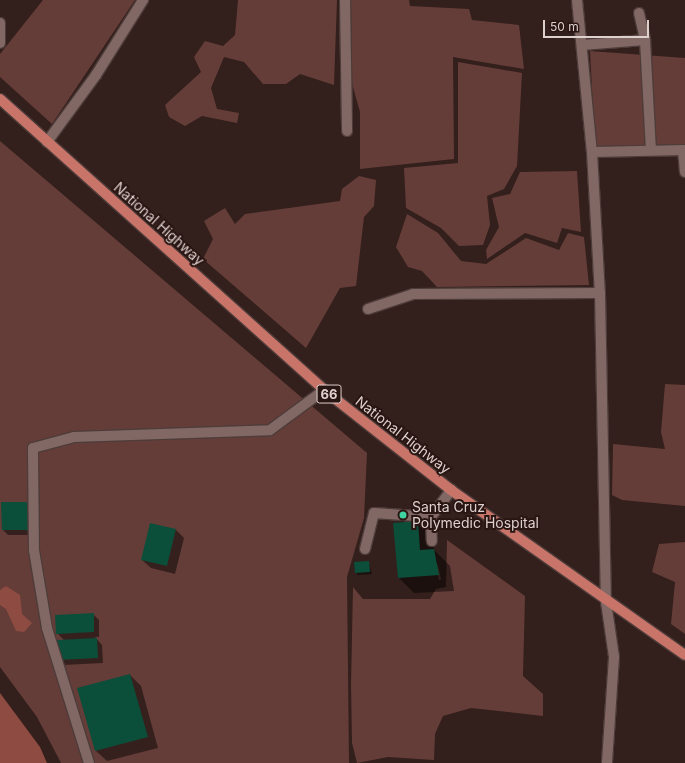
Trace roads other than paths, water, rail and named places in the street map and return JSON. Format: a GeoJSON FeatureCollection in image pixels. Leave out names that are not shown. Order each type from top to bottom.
{"type":"FeatureCollection","features":[{"type":"Feature","properties":{"kind":"main road","name":"National Highway"},"geometry":{"type":"LineString","coordinates":[[0,99],[324,390],[451,490],[606,602],[685,655]]}},
{"type":"Feature","properties":{"kind":"street"},"geometry":{"type":"LineString","coordinates":[[47,142],[96,75],[143,0]]}},
{"type":"Feature","properties":{"kind":"street"},"geometry":{"type":"LineString","coordinates":[[345,0],[347,131]]}},
{"type":"Feature","properties":{"kind":"street"},"geometry":{"type":"LineString","coordinates":[[577,0],[592,152],[600,293],[606,602],[614,657],[608,763]]}},
{"type":"Feature","properties":{"kind":"street"},"geometry":{"type":"LineString","coordinates":[[639,13],[645,40],[651,150]]}},
{"type":"Feature","properties":{"kind":"street"},"geometry":{"type":"LineString","coordinates":[[0,23],[0,43]]}},
{"type":"Feature","properties":{"kind":"street"},"geometry":{"type":"LineString","coordinates":[[582,45],[645,40]]}},
{"type":"Feature","properties":{"kind":"street"},"geometry":{"type":"LineString","coordinates":[[592,152],[684,150],[685,172]]}},
{"type":"Feature","properties":{"kind":"street"},"geometry":{"type":"LineString","coordinates":[[368,309],[413,294],[600,293]]}},
{"type":"Feature","properties":{"kind":"street"},"geometry":{"type":"LineString","coordinates":[[89,763],[47,628],[34,550],[33,448],[74,437],[270,430],[324,390]]}},
{"type":"Feature","properties":{"kind":"street"},"geometry":{"type":"LineString","coordinates":[[432,541],[431,517],[451,490]]}},
{"type":"Feature","properties":{"kind":"street"},"geometry":{"type":"LineString","coordinates":[[365,549],[374,513],[431,517]]}},
{"type":"Feature","properties":{"kind":"place","name":"Santa Cruz Polymedic Hospital"},"geometry":{"type":"Point","coordinates":[403,515]}}]}
